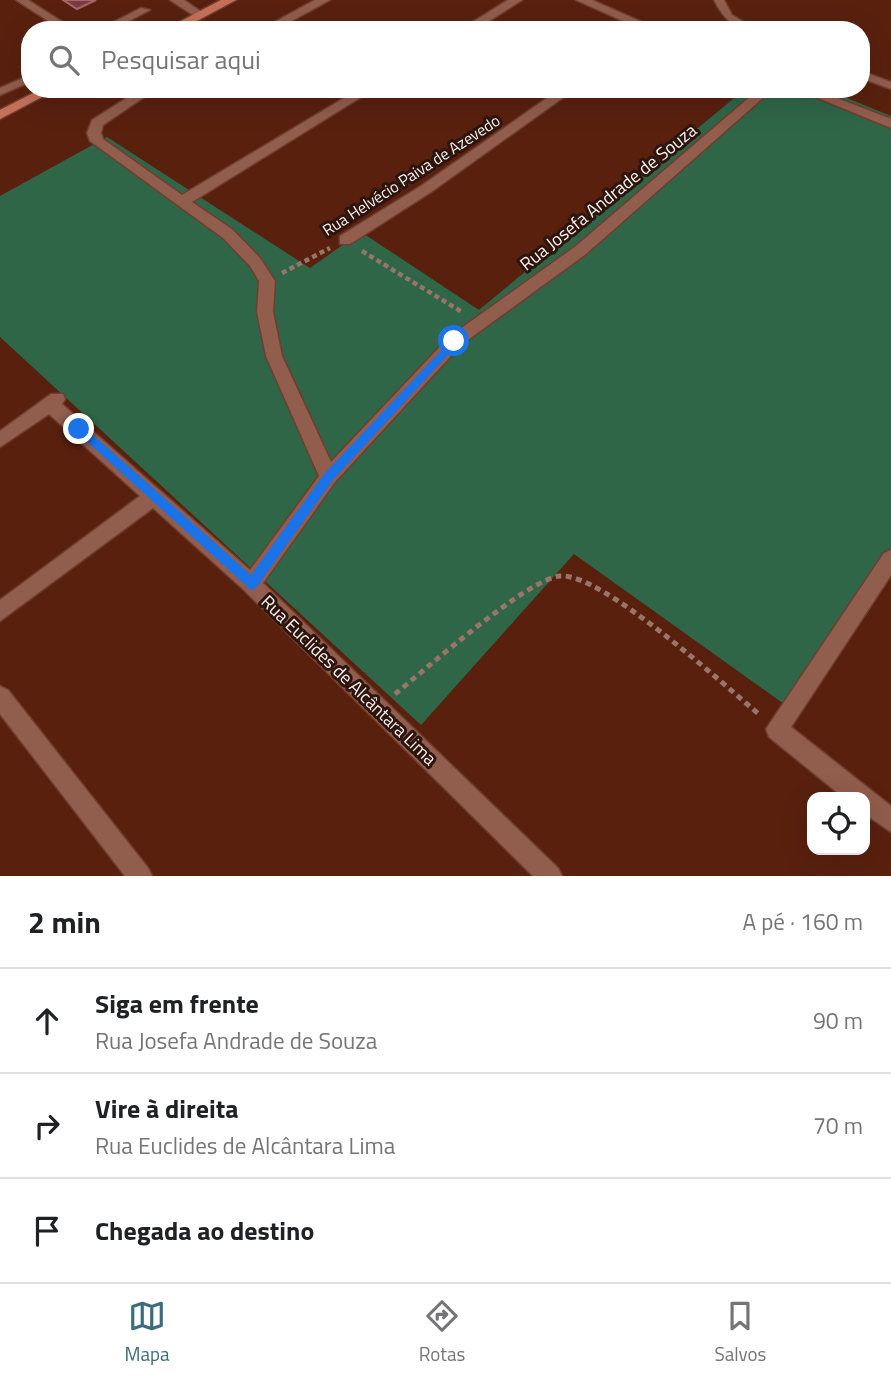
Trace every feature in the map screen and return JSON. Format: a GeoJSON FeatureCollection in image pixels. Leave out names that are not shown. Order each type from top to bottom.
{"type":"FeatureCollection","features":[{"type":"Feature","properties":{"kind":"main road"},"geometry":{"type":"LineString","coordinates":[[188,21],[230,0]]}},
{"type":"Feature","properties":{"kind":"main road"},"geometry":{"type":"LineString","coordinates":[[0,115],[33,98]]}},
{"type":"Feature","properties":{"kind":"street"},"geometry":{"type":"LineString","coordinates":[[176,0],[200,15]]}},
{"type":"Feature","properties":{"kind":"street"},"geometry":{"type":"LineString","coordinates":[[283,21],[324,0]]}},
{"type":"Feature","properties":{"kind":"street"},"geometry":{"type":"LineString","coordinates":[[481,21],[516,0]]}},
{"type":"Feature","properties":{"kind":"street"},"geometry":{"type":"LineString","coordinates":[[582,0],[632,21]]}},
{"type":"Feature","properties":{"kind":"street"},"geometry":{"type":"LineString","coordinates":[[135,98],[102,117],[95,127],[97,141],[236,242],[255,262],[267,281],[265,312],[274,356],[329,477]]}},
{"type":"Feature","properties":{"kind":"street"},"geometry":{"type":"LineString","coordinates":[[181,202],[353,98]]}},
{"type":"Feature","properties":{"kind":"street","name":"Rua Helvécio Paiva de Azevedo"},"geometry":{"type":"LineString","coordinates":[[345,240],[415,196],[556,98]]}},
{"type":"Feature","properties":{"kind":"street","name":"Rua Josefa Andrade de Souza"},"geometry":{"type":"LineString","coordinates":[[251,584],[329,477],[438,357],[478,321],[581,250],[757,98]]}},
{"type":"Feature","properties":{"kind":"street"},"geometry":{"type":"LineString","coordinates":[[825,98],[891,124]]}},
{"type":"Feature","properties":{"kind":"street","name":"Rua Euclides de Alcântara Lima"},"geometry":{"type":"LineString","coordinates":[[0,440],[55,401],[153,497],[251,584],[550,876]]}},
{"type":"Feature","properties":{"kind":"street"},"geometry":{"type":"LineString","coordinates":[[0,612],[153,497]]}},
{"type":"Feature","properties":{"kind":"street"},"geometry":{"type":"LineString","coordinates":[[854,792],[777,729],[891,559]]}},
{"type":"Feature","properties":{"kind":"street"},"geometry":{"type":"LineString","coordinates":[[0,697],[140,876]]}},
{"type":"Feature","properties":{"kind":"street"},"geometry":{"type":"LineString","coordinates":[[870,804],[891,821]]}},
{"type":"Feature","properties":{"kind":"lane"},"geometry":{"type":"LineString","coordinates":[[21,0],[56,21]]}},
{"type":"Feature","properties":{"kind":"lane"},"geometry":{"type":"LineString","coordinates":[[719,0],[728,16],[737,21]]}},
{"type":"Feature","properties":{"kind":"lane"},"geometry":{"type":"LineString","coordinates":[[122,21],[145,10]]}},
{"type":"Feature","properties":{"kind":"lane"},"geometry":{"type":"LineString","coordinates":[[870,78],[891,86]]}},
{"type":"Feature","properties":{"kind":"lane"},"geometry":{"type":"LineString","coordinates":[[0,92],[21,82]]}},
{"type":"Feature","properties":{"kind":"path","name":"Rua Helvécio Paiva de Azevedo"},"geometry":{"type":"LineString","coordinates":[[267,281],[345,240]]}},
{"type":"Feature","properties":{"kind":"path"},"geometry":{"type":"LineString","coordinates":[[345,240],[478,321]]}},
{"type":"Feature","properties":{"kind":"path"},"geometry":{"type":"LineString","coordinates":[[378,708],[522,594],[555,577],[574,577],[615,599],[777,729]]}},
{"type":"Feature","properties":{"kind":"green space"},"geometry":{"type":"Polygon","coordinates":[[[734,98],[847,98],[891,116],[891,555],[791,709],[574,554],[421,725],[0,337],[0,196],[107,137],[310,268],[361,232],[479,310],[734,98]]]}},
{"type":"Feature","properties":{"kind":"building"},"geometry":{"type":"Polygon","coordinates":[[[63,0],[96,0],[77,9],[63,0]]]}},
{"type":"Feature","properties":{"kind":"route"},"geometry":{"type":"LineString","coordinates":[[79,429],[251,584],[329,477],[454,341]]}}]}
